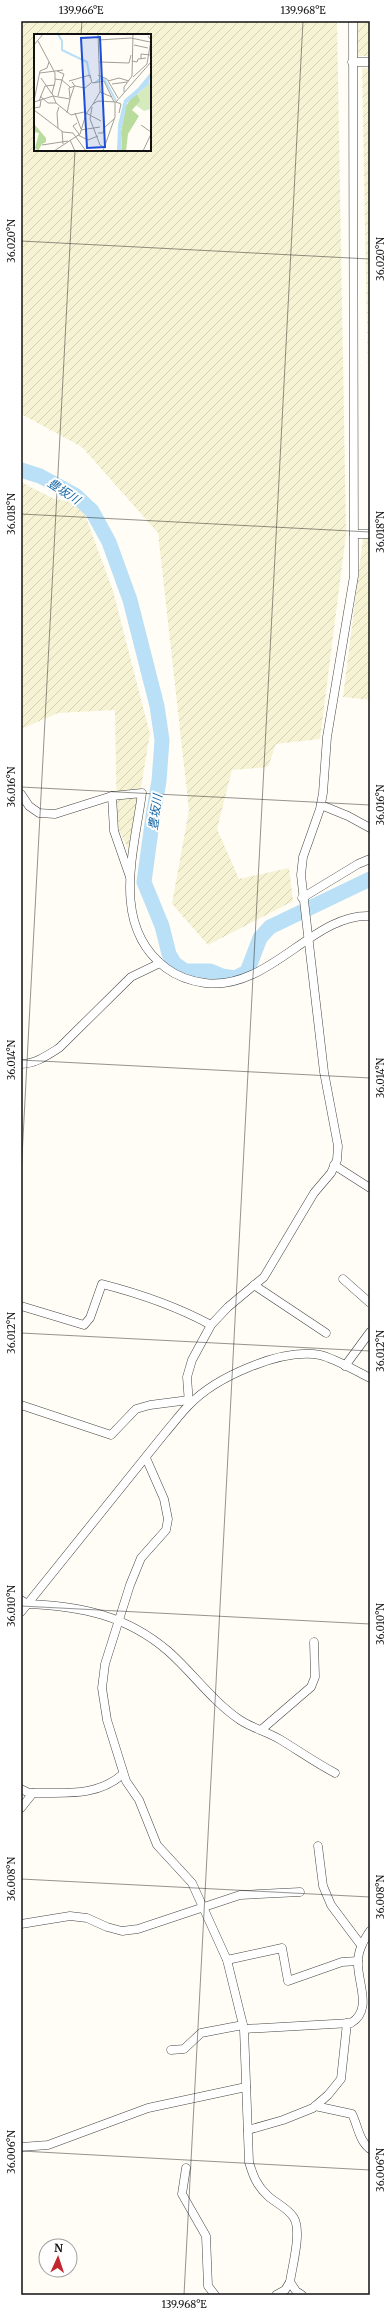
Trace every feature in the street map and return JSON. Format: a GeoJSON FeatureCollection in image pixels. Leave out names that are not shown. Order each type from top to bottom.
{"type":"FeatureCollection","features":[{"type":"Feature","properties":{"kind":"street"},"geometry":{"type":"LineString","coordinates":[[189,1402],[187,1377],[192,1360],[211,1325],[228,1307],[264,1277],[278,1256],[314,1193],[332,1173],[338,1146],[324,1072],[307,939],[301,875],[303,857],[321,805],[328,737],[351,601],[354,534],[353,21]]}},
{"type":"Feature","properties":{"kind":"street"},"geometry":{"type":"LineString","coordinates":[[352,62],[370,62]]}},
{"type":"Feature","properties":{"kind":"street"},"geometry":{"type":"LineString","coordinates":[[354,534],[370,534]]}},
{"type":"Feature","properties":{"kind":"street"},"geometry":{"type":"LineString","coordinates":[[21,794],[29,806],[39,813],[55,814],[112,796],[142,792],[130,879],[133,924],[142,941],[160,963],[173,973],[190,981],[229,983],[261,970],[307,939],[341,921],[361,916],[370,916]]}},
{"type":"Feature","properties":{"kind":"street"},"geometry":{"type":"LineString","coordinates":[[112,796],[114,831],[130,879]]}},
{"type":"Feature","properties":{"kind":"street"},"geometry":{"type":"LineString","coordinates":[[321,805],[370,828]]}},
{"type":"Feature","properties":{"kind":"street"},"geometry":{"type":"LineString","coordinates":[[303,900],[358,864],[370,859]]}},
{"type":"Feature","properties":{"kind":"street"},"geometry":{"type":"LineString","coordinates":[[21,1064],[28,1064],[47,1056],[59,1048],[131,977],[160,963]]}},
{"type":"Feature","properties":{"kind":"street"},"geometry":{"type":"LineString","coordinates":[[334,1165],[370,1188]]}},
{"type":"Feature","properties":{"kind":"street"},"geometry":{"type":"LineString","coordinates":[[343,1279],[370,1303]]}},
{"type":"Feature","properties":{"kind":"street"},"geometry":{"type":"LineString","coordinates":[[21,1306],[84,1325],[90,1318],[102,1284],[133,1292],[181,1308],[211,1325]]}},
{"type":"Feature","properties":{"kind":"street"},"geometry":{"type":"LineString","coordinates":[[254,1285],[326,1333]]}},
{"type":"Feature","properties":{"kind":"street"},"geometry":{"type":"LineString","coordinates":[[345,1366],[370,1332]]}},
{"type":"Feature","properties":{"kind":"street"},"geometry":{"type":"LineString","coordinates":[[21,1612],[24,1602],[146,1458],[189,1402],[226,1379],[269,1359],[295,1353],[321,1355],[370,1378]]}},
{"type":"Feature","properties":{"kind":"street"},"geometry":{"type":"LineString","coordinates":[[21,1405],[111,1435],[136,1409],[189,1402]]}},
{"type":"Feature","properties":{"kind":"street"},"geometry":{"type":"LineString","coordinates":[[146,1458],[164,1499],[168,1519],[166,1530],[141,1558],[130,1585],[120,1621],[105,1664],[102,1688],[107,1720],[123,1774],[139,1800],[157,1845],[192,1883],[204,1906],[227,1960],[243,2027],[249,2162],[254,2181],[268,2196],[287,2209],[295,2219],[297,2241],[290,2282],[285,2290],[276,2295]]}},
{"type":"Feature","properties":{"kind":"street"},"geometry":{"type":"LineString","coordinates":[[24,1602],[80,1608],[106,1614],[120,1621],[168,1651],[241,1721],[261,1730],[335,1773]]}},
{"type":"Feature","properties":{"kind":"street"},"geometry":{"type":"LineString","coordinates":[[261,1730],[311,1686],[315,1677],[314,1642]]}},
{"type":"Feature","properties":{"kind":"street"},"geometry":{"type":"LineString","coordinates":[[21,1789],[33,1793],[90,1792],[104,1787],[123,1774]]}},
{"type":"Feature","properties":{"kind":"street"},"geometry":{"type":"LineString","coordinates":[[21,1808],[33,1793]]}},
{"type":"Feature","properties":{"kind":"street"},"geometry":{"type":"LineString","coordinates":[[318,1846],[323,1886],[331,1906],[361,1945]]}},
{"type":"Feature","properties":{"kind":"street"},"geometry":{"type":"LineString","coordinates":[[21,1924],[70,1916],[87,1918],[107,1927],[122,1931],[138,1929],[240,1895],[300,1892]]}},
{"type":"Feature","properties":{"kind":"street"},"geometry":{"type":"LineString","coordinates":[[171,2050],[184,2049],[201,2032],[243,2027],[347,2023],[359,2018],[363,2010],[358,1961],[361,1945],[370,1931]]}},
{"type":"Feature","properties":{"kind":"street"},"geometry":{"type":"LineString","coordinates":[[227,1960],[282,1948],[288,1981],[342,1962],[358,1961]]}},
{"type":"Feature","properties":{"kind":"street"},"geometry":{"type":"LineString","coordinates":[[248,2130],[283,2120],[315,2106],[328,2095],[341,2079],[347,2023]]}},
{"type":"Feature","properties":{"kind":"street"},"geometry":{"type":"LineString","coordinates":[[21,2147],[48,2145],[148,2108],[246,2087]]}},
{"type":"Feature","properties":{"kind":"street"},"geometry":{"type":"LineString","coordinates":[[315,2106],[352,2114],[358,2126],[360,2139],[370,2149]]}},
{"type":"Feature","properties":{"kind":"street"},"geometry":{"type":"LineString","coordinates":[[186,2168],[182,2194],[206,2236],[208,2286],[215,2295]]}},
{"type":"Feature","properties":{"kind":"street"},"geometry":{"type":"LineString","coordinates":[[290,2282],[296,2291],[302,2295]]}},
{"type":"Feature","properties":{"kind":"shaded area"},"geometry":{"type":"Polygon","coordinates":[[[21,21],[337,21],[346,534],[320,739],[276,744],[268,767],[232,770],[217,829],[239,879],[289,868],[293,901],[208,945],[172,904],[189,810],[158,533],[82,447],[21,414],[21,21]]]}},
{"type":"Feature","properties":{"kind":"shaded area"},"geometry":{"type":"Polygon","coordinates":[[[357,21],[370,21],[370,56],[357,56],[357,21]]]}},
{"type":"Feature","properties":{"kind":"shaded area"},"geometry":{"type":"Polygon","coordinates":[[[362,68],[370,68],[370,487],[362,68]]]}},
{"type":"Feature","properties":{"kind":"shaded area"},"geometry":{"type":"Polygon","coordinates":[[[21,482],[52,498],[81,504],[113,591],[150,734],[130,852],[117,827],[115,710],[58,713],[21,729],[21,482]]]}},
{"type":"Feature","properties":{"kind":"shaded area"},"geometry":{"type":"Polygon","coordinates":[[[363,538],[370,538],[370,700],[343,697],[363,538]]]}},
{"type":"Feature","properties":{"kind":"waterway","name":"豊坂川"},"geometry":{"type":"LineString","coordinates":[[21,470],[40,476],[75,495],[92,511],[109,542],[130,600],[157,706],[162,740],[159,781],[144,882],[162,926],[169,954],[175,964],[185,971],[210,971],[222,976],[235,978],[247,972],[260,938],[270,927],[370,879]]}}]}
